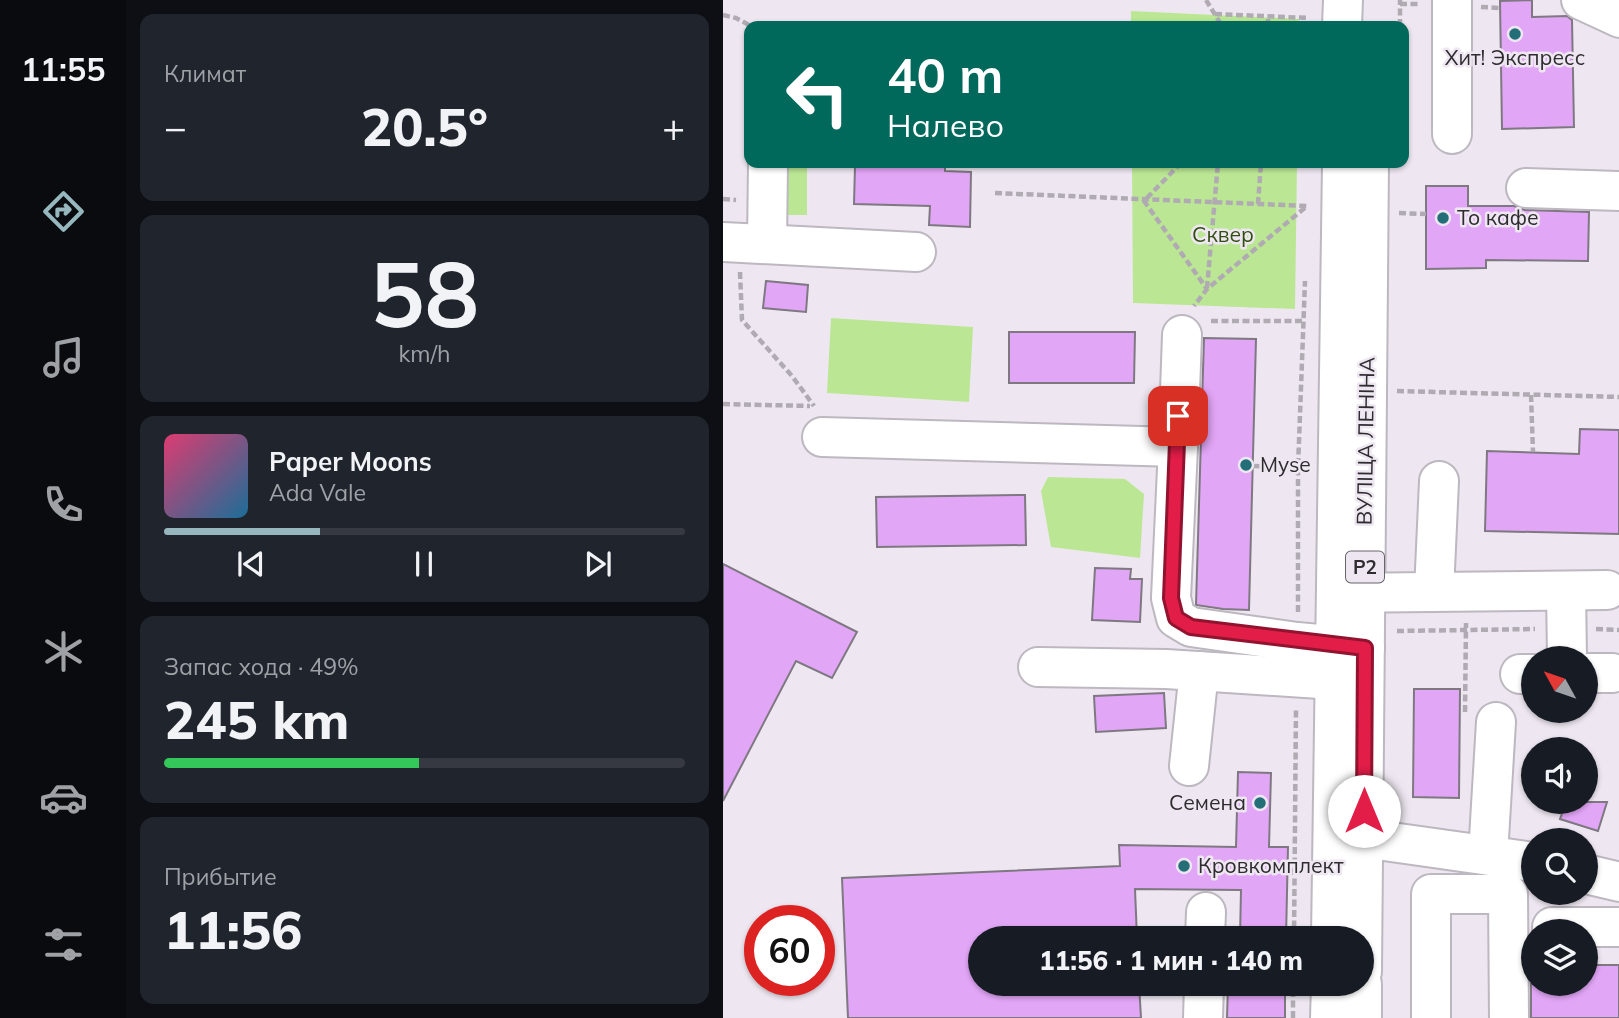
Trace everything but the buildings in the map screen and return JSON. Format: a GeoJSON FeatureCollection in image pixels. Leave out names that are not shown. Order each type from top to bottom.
{"type":"FeatureCollection","features":[{"type":"Feature","properties":{"kind":"main road"},"geometry":{"type":"LineString","coordinates":[[1327,21],[1343,0]]}},
{"type":"Feature","properties":{"kind":"main road"},"geometry":{"type":"LineString","coordinates":[[1369,0],[1369,21]]}},
{"type":"Feature","properties":{"kind":"main road"},"geometry":{"type":"LineString","coordinates":[[1452,0],[1452,134]]}},
{"type":"Feature","properties":{"kind":"main road"},"geometry":{"type":"LineString","coordinates":[[1581,0],[1619,18]]}},
{"type":"Feature","properties":{"kind":"main road"},"geometry":{"type":"LineString","coordinates":[[766,168],[743,243],[916,252]]}},
{"type":"Feature","properties":{"kind":"main road","name":"ВУЛІЦА ЛЕНІНА"},"geometry":{"type":"LineString","coordinates":[[1333,926],[1348,838],[1357,651],[1350,593],[1342,168]]}},
{"type":"Feature","properties":{"kind":"main road","name":"ВУЛІЦА ЛЕНІНА"},"geometry":{"type":"LineString","coordinates":[[1350,593],[1369,168]]}},
{"type":"Feature","properties":{"kind":"main road"},"geometry":{"type":"LineString","coordinates":[[1526,188],[1619,191]]}},
{"type":"Feature","properties":{"kind":"main road"},"geometry":{"type":"LineString","coordinates":[[1188,324],[1178,447],[1171,598],[1176,618],[1191,627],[1357,651]]}},
{"type":"Feature","properties":{"kind":"main road"},"geometry":{"type":"LineString","coordinates":[[822,437],[1178,447]]}},
{"type":"Feature","properties":{"kind":"main road"},"geometry":{"type":"LineString","coordinates":[[1434,592],[1439,481]]}},
{"type":"Feature","properties":{"kind":"main road"},"geometry":{"type":"LineString","coordinates":[[1566,590],[1566,643]]}},
{"type":"Feature","properties":{"kind":"main road"},"geometry":{"type":"LineString","coordinates":[[1350,593],[1607,590]]}},
{"type":"Feature","properties":{"kind":"main road"},"geometry":{"type":"LineString","coordinates":[[1038,667],[1199,671],[1357,651]]}},
{"type":"Feature","properties":{"kind":"main road"},"geometry":{"type":"LineString","coordinates":[[1190,766],[1199,671]]}},
{"type":"Feature","properties":{"kind":"main road"},"geometry":{"type":"LineString","coordinates":[[1488,855],[1496,722]]}},
{"type":"Feature","properties":{"kind":"main road"},"geometry":{"type":"LineString","coordinates":[[1348,838],[1521,860]]}},
{"type":"Feature","properties":{"kind":"main road","name":"ВУЛІЦА ЛЕНІНА"},"geometry":{"type":"LineString","coordinates":[[1348,838],[1357,926]]}},
{"type":"Feature","properties":{"kind":"main road"},"geometry":{"type":"LineString","coordinates":[[1598,877],[1619,882]]}},
{"type":"Feature","properties":{"kind":"main road"},"geometry":{"type":"LineString","coordinates":[[1431,1018],[1431,894],[1508,894],[1509,1018]]}},
{"type":"Feature","properties":{"kind":"main road"},"geometry":{"type":"LineString","coordinates":[[1598,927],[1619,927]]}},
{"type":"Feature","properties":{"kind":"main road"},"geometry":{"type":"LineString","coordinates":[[1203,1018],[1204,996]]}},
{"type":"Feature","properties":{"kind":"main road"},"geometry":{"type":"LineString","coordinates":[[1330,1018],[1331,996]]}},
{"type":"Feature","properties":{"kind":"main road"},"geometry":{"type":"LineString","coordinates":[[1362,996],[1362,1018]]}},
{"type":"Feature","properties":{"kind":"path"},"geometry":{"type":"LineString","coordinates":[[1205,0],[1219,21]]}},
{"type":"Feature","properties":{"kind":"path"},"geometry":{"type":"LineString","coordinates":[[1400,0],[1400,21]]}},
{"type":"Feature","properties":{"kind":"path"},"geometry":{"type":"LineString","coordinates":[[1215,14],[1316,21]]}},
{"type":"Feature","properties":{"kind":"path"},"geometry":{"type":"LineString","coordinates":[[723,15],[744,22]]}},
{"type":"Feature","properties":{"kind":"path"},"geometry":{"type":"LineString","coordinates":[[1268,16],[1268,21]]}},
{"type":"Feature","properties":{"kind":"path"},"geometry":{"type":"LineString","coordinates":[[1144,201],[1176,168]]}},
{"type":"Feature","properties":{"kind":"path"},"geometry":{"type":"LineString","coordinates":[[1207,289],[1218,168]]}},
{"type":"Feature","properties":{"kind":"path"},"geometry":{"type":"LineString","coordinates":[[1258,204],[1261,168]]}},
{"type":"Feature","properties":{"kind":"path"},"geometry":{"type":"LineString","coordinates":[[995,193],[1307,206],[1207,289],[1194,305],[1188,324]]}},
{"type":"Feature","properties":{"kind":"path"},"geometry":{"type":"LineString","coordinates":[[1144,201],[1207,289]]}},
{"type":"Feature","properties":{"kind":"path"},"geometry":{"type":"LineString","coordinates":[[1399,213],[1426,214]]}},
{"type":"Feature","properties":{"kind":"path"},"geometry":{"type":"LineString","coordinates":[[723,404],[814,406],[792,376],[742,320],[743,243]]}},
{"type":"Feature","properties":{"kind":"path"},"geometry":{"type":"LineString","coordinates":[[1304,337],[1306,272]]}},
{"type":"Feature","properties":{"kind":"path"},"geometry":{"type":"LineString","coordinates":[[1396,391],[1619,397]]}},
{"type":"Feature","properties":{"kind":"path"},"geometry":{"type":"LineString","coordinates":[[1531,395],[1533,452]]}},
{"type":"Feature","properties":{"kind":"path"},"geometry":{"type":"LineString","coordinates":[[1254,466],[1298,468]]}},
{"type":"Feature","properties":{"kind":"path"},"geometry":{"type":"LineString","coordinates":[[1357,651],[1566,643],[1619,630]]}},
{"type":"Feature","properties":{"kind":"path"},"geometry":{"type":"LineString","coordinates":[[1287,870],[1294,870]]}},
{"type":"Feature","properties":{"kind":"path"},"geometry":{"type":"LineString","coordinates":[[1293,996],[1293,1018]]}},
{"type":"Feature","properties":{"kind":"green space"},"geometry":{"type":"Polygon","coordinates":[[[1131,11],[1299,19],[1299,21],[1131,21],[1131,11]]]}},
{"type":"Feature","properties":{"kind":"green space"},"geometry":{"type":"Polygon","coordinates":[[[779,168],[807,168],[807,215],[779,215],[779,168]]]}},
{"type":"Feature","properties":{"kind":"green space","name":"Сквер"},"geometry":{"type":"Polygon","coordinates":[[[1132,168],[1297,168],[1295,309],[1133,303],[1132,168]]]}},
{"type":"Feature","properties":{"kind":"green space"},"geometry":{"type":"Polygon","coordinates":[[[831,318],[973,327],[969,402],[827,393],[831,318]]]}},
{"type":"Feature","properties":{"kind":"green space"},"geometry":{"type":"Polygon","coordinates":[[[1048,477],[1125,479],[1144,494],[1140,558],[1051,547],[1041,491],[1048,477]]]}},
{"type":"Feature","properties":{"kind":"place","name":"Хит! Экспресс"},"geometry":{"type":"Point","coordinates":[1515,34]}},
{"type":"Feature","properties":{"kind":"place","name":"То кафе"},"geometry":{"type":"Point","coordinates":[1443,218]}},
{"type":"Feature","properties":{"kind":"place","name":"Myse"},"geometry":{"type":"Point","coordinates":[1246,465]}},
{"type":"Feature","properties":{"kind":"place","name":"Семена"},"geometry":{"type":"Point","coordinates":[1260,803]}},
{"type":"Feature","properties":{"kind":"place","name":"Кровкомплект"},"geometry":{"type":"Point","coordinates":[1184,866]}},
{"type":"Feature","properties":{"kind":"route"},"geometry":{"type":"LineString","coordinates":[[1178,416],[1171,598],[1176,618],[1191,627],[1297,642],[1365,648],[1364,811]]}}]}
